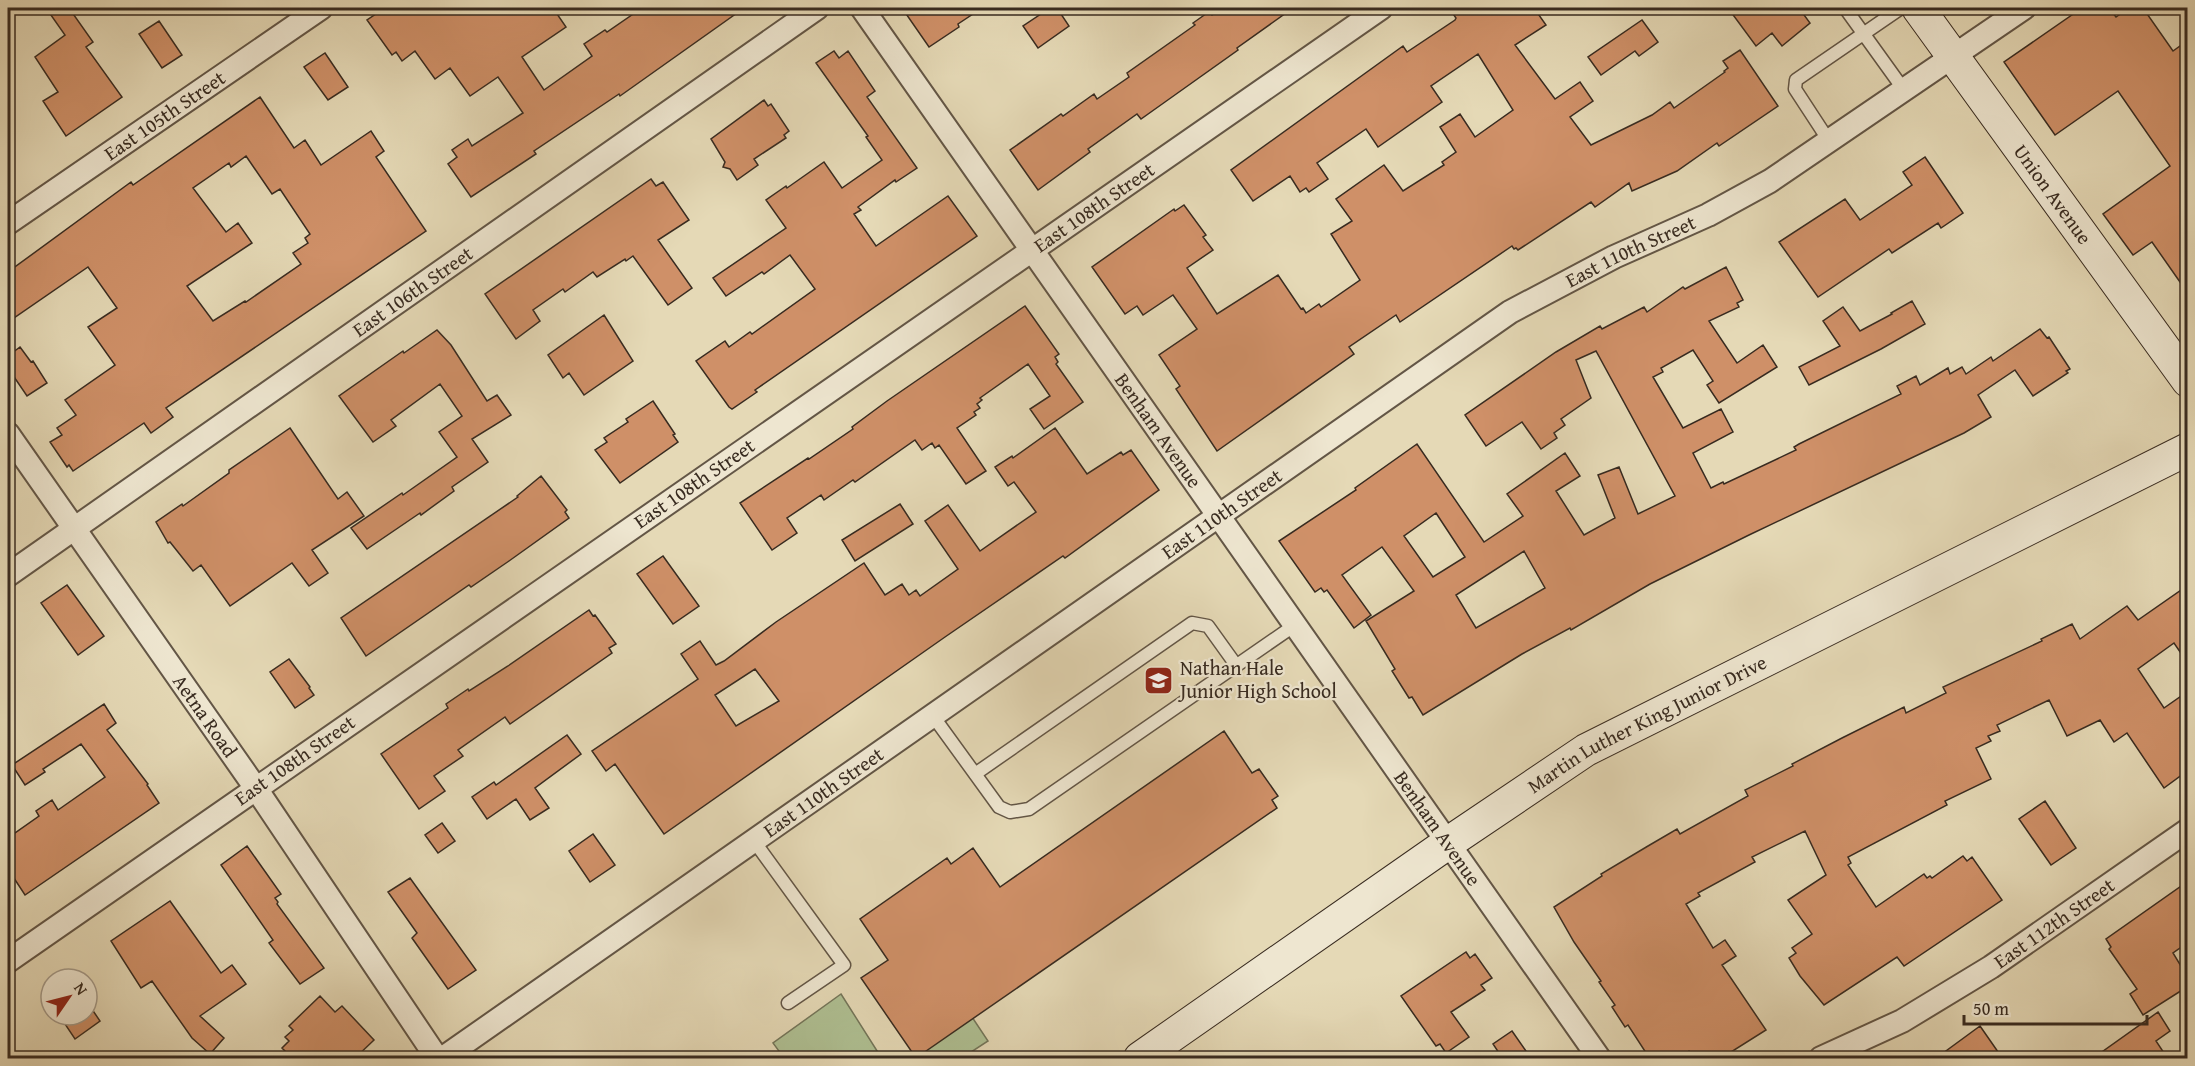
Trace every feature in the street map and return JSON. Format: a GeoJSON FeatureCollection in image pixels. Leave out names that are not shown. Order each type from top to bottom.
{"type":"FeatureCollection","features":[{"type":"Feature","properties":{"kind":"street","name":"East 105th Street"},"geometry":{"type":"LineString","coordinates":[[8,223],[321,8]]}},
{"type":"Feature","properties":{"kind":"street","name":"East 106th Street"},"geometry":{"type":"LineString","coordinates":[[8,575],[817,8]]}},
{"type":"Feature","properties":{"kind":"street","name":"Benham Avenue"},"geometry":{"type":"LineString","coordinates":[[862,8],[1599,1059]]}},
{"type":"Feature","properties":{"kind":"street","name":"East 108th Street"},"geometry":{"type":"LineString","coordinates":[[8,961],[255,787],[1033,251],[1381,8]]}},
{"type":"Feature","properties":{"kind":"street","name":"Union Avenue"},"geometry":{"type":"LineString","coordinates":[[1918,8],[2187,381]]}},
{"type":"Feature","properties":{"kind":"street","name":"East 110th Street"},"geometry":{"type":"LineString","coordinates":[[443,1059],[1509,312],[1614,257],[1708,215],[1770,181],[2024,8]]}},
{"type":"Feature","properties":{"kind":"street","name":"Aetna Road"},"geometry":{"type":"LineString","coordinates":[[8,435],[255,787],[437,1059]]}},
{"type":"Feature","properties":{"kind":"street","name":"Martin Luther King Junior Drive"},"geometry":{"type":"LineString","coordinates":[[1140,1059],[1448,843],[1586,750],[2187,449]]}},
{"type":"Feature","properties":{"kind":"street","name":"East 112th Street"},"geometry":{"type":"LineString","coordinates":[[1821,1059],[1902,1021],[1991,967],[2187,830]]}},
{"type":"Feature","properties":{"kind":"lane"},"geometry":{"type":"LineString","coordinates":[[1845,8],[1904,90]]}},
{"type":"Feature","properties":{"kind":"lane"},"geometry":{"type":"LineString","coordinates":[[1829,141],[1795,89],[1796,80],[1901,8]]}},
{"type":"Feature","properties":{"kind":"lane"},"geometry":{"type":"LineString","coordinates":[[975,774],[1192,623],[1208,626],[1236,665]]}},
{"type":"Feature","properties":{"kind":"lane"},"geometry":{"type":"LineString","coordinates":[[933,716],[999,807],[1010,812],[1029,809],[1295,625]]}},
{"type":"Feature","properties":{"kind":"lane"},"geometry":{"type":"LineString","coordinates":[[754,841],[844,965],[788,1004]]}},
{"type":"Feature","properties":{"kind":"green space"},"geometry":{"type":"Polygon","coordinates":[[[841,994],[879,1054],[897,1058],[784,1058],[773,1043],[841,994]]]}},
{"type":"Feature","properties":{"kind":"green space"},"geometry":{"type":"Polygon","coordinates":[[[972,1017],[988,1041],[962,1058],[912,1058],[972,1017]]]}},
{"type":"Feature","properties":{"kind":"building"},"geometry":{"type":"Polygon","coordinates":[[[46,8],[69,8],[93,42],[86,47],[122,97],[66,136],[43,101],[58,92],[35,57],[65,35],[46,8]]]}},
{"type":"Feature","properties":{"kind":"building"},"geometry":{"type":"Polygon","coordinates":[[[385,8],[553,8],[566,27],[522,57],[544,90],[592,56],[584,44],[605,30],[607,32],[642,8],[744,8],[620,96],[619,94],[534,151],[536,154],[471,197],[448,164],[457,157],[452,150],[468,139],[472,146],[523,113],[498,77],[470,96],[450,68],[435,79],[415,51],[402,61],[396,52],[392,55],[367,20],[385,8]]]}},
{"type":"Feature","properties":{"kind":"building"},"geometry":{"type":"Polygon","coordinates":[[[902,8],[982,8],[929,47],[902,8]]]}},
{"type":"Feature","properties":{"kind":"building"},"geometry":{"type":"Polygon","coordinates":[[[1050,8],[1057,8],[1069,26],[1038,48],[1023,26],[1050,8]]]}},
{"type":"Feature","properties":{"kind":"building"},"geometry":{"type":"Polygon","coordinates":[[[1223,8],[1293,8],[1141,119],[1137,114],[1088,149],[1090,152],[1038,190],[1010,150],[1094,94],[1097,99],[1129,77],[1127,73],[1195,25],[1193,23],[1210,11],[1212,15],[1223,8]]]}},
{"type":"Feature","properties":{"kind":"building"},"geometry":{"type":"Polygon","coordinates":[[[1449,8],[1534,8],[1546,25],[1515,45],[1555,99],[1580,82],[1593,101],[1570,117],[1591,145],[1652,115],[1670,102],[1674,108],[1725,72],[1728,68],[1723,61],[1740,50],[1778,106],[1719,146],[1717,143],[1677,171],[1632,191],[1629,183],[1595,207],[1591,202],[1518,250],[1512,246],[1400,322],[1396,315],[1349,347],[1354,354],[1217,451],[1176,389],[1180,386],[1159,355],[1197,329],[1173,295],[1143,315],[1137,306],[1125,314],[1092,267],[1174,209],[1175,211],[1184,205],[1206,235],[1203,237],[1213,250],[1187,268],[1217,314],[1278,275],[1306,313],[1319,304],[1321,307],[1360,280],[1331,234],[1352,221],[1336,199],[1384,165],[1403,191],[1444,165],[1442,162],[1456,152],[1440,127],[1460,114],[1475,137],[1513,110],[1478,54],[1431,86],[1442,102],[1378,147],[1366,129],[1317,163],[1328,179],[1309,192],[1306,188],[1300,192],[1290,176],[1253,201],[1231,170],[1403,46],[1407,52],[1455,20],[1449,8]]]}},
{"type":"Feature","properties":{"kind":"building"},"geometry":{"type":"Polygon","coordinates":[[[1728,8],[1799,8],[1810,23],[1782,46],[1772,33],[1756,46],[1728,8]]]}},
{"type":"Feature","properties":{"kind":"building"},"geometry":{"type":"Polygon","coordinates":[[[2082,8],[2109,8],[2116,17],[2129,8],[2143,8],[2173,51],[2187,41],[2187,292],[2152,242],[2133,255],[2103,214],[2170,166],[2118,91],[2055,135],[2004,62],[2082,8]]]}},
{"type":"Feature","properties":{"kind":"building"},"geometry":{"type":"Polygon","coordinates":[[[1642,20],[1658,42],[1639,56],[1635,51],[1601,75],[1588,57],[1642,20]]]}},
{"type":"Feature","properties":{"kind":"building"},"geometry":{"type":"Polygon","coordinates":[[[159,21],[182,55],[162,68],[139,34],[159,21]]]}},
{"type":"Feature","properties":{"kind":"building"},"geometry":{"type":"Polygon","coordinates":[[[834,51],[839,58],[848,51],[875,91],[867,97],[917,168],[896,182],[895,180],[858,207],[861,210],[854,214],[876,246],[948,196],[977,236],[755,390],[757,392],[732,409],[696,361],[725,341],[729,347],[750,332],[752,334],[815,289],[790,255],[764,274],[762,272],[726,296],[713,278],[786,228],[766,200],[786,186],[787,188],[824,162],[842,188],[882,160],[866,137],[868,136],[816,63],[834,51]]]}},
{"type":"Feature","properties":{"kind":"building"},"geometry":{"type":"Polygon","coordinates":[[[325,53],[348,87],[328,100],[304,67],[325,53]]]}},
{"type":"Feature","properties":{"kind":"building"},"geometry":{"type":"Polygon","coordinates":[[[260,97],[294,148],[305,140],[321,165],[371,131],[384,151],[376,157],[426,231],[166,408],[173,417],[151,433],[144,423],[73,471],[69,465],[67,467],[50,442],[62,435],[57,428],[76,415],[65,400],[115,365],[88,327],[117,308],[88,267],[8,322],[8,272],[131,182],[133,185],[260,97]],[[246,156],[231,167],[229,163],[193,188],[226,232],[238,223],[252,243],[187,286],[213,321],[246,302],[301,264],[293,253],[308,243],[305,238],[310,234],[280,189],[272,194],[246,156]]]}},
{"type":"Feature","properties":{"kind":"building"},"geometry":{"type":"Polygon","coordinates":[[[764,100],[768,106],[771,104],[789,131],[784,135],[786,138],[754,159],[758,165],[737,180],[730,169],[723,167],[725,162],[711,139],[764,100]]]}},
{"type":"Feature","properties":{"kind":"building"},"geometry":{"type":"Polygon","coordinates":[[[1925,157],[1963,213],[1941,228],[1938,223],[1892,253],[1889,249],[1818,297],[1779,242],[1845,199],[1860,220],[1912,185],[1903,172],[1925,157]]]}},
{"type":"Feature","properties":{"kind":"building"},"geometry":{"type":"Polygon","coordinates":[[[651,179],[656,186],[663,182],[689,220],[658,240],[692,288],[668,305],[633,256],[597,277],[593,272],[565,292],[563,289],[533,310],[540,321],[516,339],[485,294],[651,179]]]}},
{"type":"Feature","properties":{"kind":"building"},"geometry":{"type":"Polygon","coordinates":[[[1726,267],[1743,300],[1737,303],[1739,307],[1709,321],[1737,363],[1763,345],[1777,367],[1719,403],[1707,385],[1713,381],[1693,350],[1661,368],[1663,372],[1653,377],[1683,428],[1721,409],[1733,432],[1693,453],[1711,488],[1796,450],[1794,447],[1799,444],[1901,394],[1897,386],[1916,376],[1920,385],[1948,368],[1950,374],[1962,367],[1966,374],[1991,357],[1993,361],[2040,329],[2047,338],[2049,337],[2070,369],[2066,371],[2068,373],[2033,396],[2015,370],[1978,395],[1991,417],[1964,433],[1650,584],[1571,630],[1570,628],[1522,654],[1423,715],[1392,671],[1395,669],[1366,621],[1414,591],[1382,547],[1342,575],[1371,615],[1354,628],[1327,590],[1324,592],[1321,588],[1315,592],[1279,541],[1356,490],[1355,488],[1417,444],[1484,542],[1523,516],[1507,494],[1565,453],[1580,476],[1556,491],[1584,535],[1615,518],[1598,475],[1619,467],[1638,514],[1675,496],[1596,351],[1576,360],[1591,398],[1561,419],[1565,425],[1554,433],[1557,438],[1541,449],[1522,422],[1486,446],[1465,415],[1556,352],[1600,326],[1602,329],[1644,307],[1647,312],[1683,287],[1685,289],[1726,267]],[[1436,513],[1404,536],[1433,577],[1465,557],[1436,513]],[[1524,551],[1456,595],[1476,628],[1545,588],[1524,551]]]}},
{"type":"Feature","properties":{"kind":"building"},"geometry":{"type":"Polygon","coordinates":[[[1912,301],[1925,324],[1809,385],[1799,367],[1840,346],[1823,321],[1843,307],[1860,331],[1912,301]]]}},
{"type":"Feature","properties":{"kind":"building"},"geometry":{"type":"Polygon","coordinates":[[[1025,306],[1059,354],[1055,357],[1058,362],[1056,364],[1083,402],[1044,429],[1030,409],[1050,396],[1028,364],[980,398],[982,400],[977,404],[980,408],[974,412],[976,415],[957,428],[986,471],[966,484],[939,445],[935,448],[932,443],[922,450],[915,440],[855,482],[853,480],[824,500],[821,495],[787,518],[797,533],[772,550],[740,503],[853,429],[852,427],[887,401],[1025,306]]]}},
{"type":"Feature","properties":{"kind":"building"},"geometry":{"type":"Polygon","coordinates":[[[604,315],[633,361],[584,395],[569,373],[563,378],[548,355],[604,315]]]}},
{"type":"Feature","properties":{"kind":"building"},"geometry":{"type":"Polygon","coordinates":[[[437,330],[451,345],[487,401],[497,395],[511,415],[472,439],[488,462],[452,487],[454,491],[421,515],[420,513],[367,549],[351,528],[457,457],[439,432],[462,416],[440,384],[391,420],[396,426],[373,442],[339,396],[437,330]]]}},
{"type":"Feature","properties":{"kind":"building"},"geometry":{"type":"Polygon","coordinates":[[[20,347],[31,362],[33,361],[47,383],[27,396],[8,368],[8,356],[20,347]]]}},
{"type":"Feature","properties":{"kind":"building"},"geometry":{"type":"Polygon","coordinates":[[[653,401],[678,442],[620,483],[595,450],[607,442],[604,438],[628,422],[626,419],[653,401]]]}},
{"type":"Feature","properties":{"kind":"building"},"geometry":{"type":"Polygon","coordinates":[[[290,428],[338,499],[347,492],[364,516],[312,550],[328,573],[309,586],[292,563],[230,606],[201,565],[193,571],[170,542],[168,543],[156,522],[182,504],[183,506],[229,473],[229,470],[290,428]]]}},
{"type":"Feature","properties":{"kind":"building"},"geometry":{"type":"Polygon","coordinates":[[[1055,428],[1087,474],[1121,452],[1123,455],[1131,450],[1159,490],[1065,558],[1063,556],[945,637],[664,834],[615,764],[606,771],[592,751],[698,679],[681,654],[700,641],[716,665],[864,563],[885,595],[902,584],[909,595],[916,590],[920,596],[958,569],[925,521],[948,505],[980,551],[1036,512],[1014,482],[1008,486],[995,467],[1012,456],[1013,458],[1055,428]],[[755,669],[715,695],[736,726],[779,701],[755,669]]]}},
{"type":"Feature","properties":{"kind":"building"},"geometry":{"type":"Polygon","coordinates":[[[541,476],[567,510],[565,512],[569,518],[471,587],[469,585],[366,656],[341,618],[518,497],[541,476]]]}},
{"type":"Feature","properties":{"kind":"building"},"geometry":{"type":"Polygon","coordinates":[[[900,504],[913,524],[855,561],[842,540],[900,504]]]}},
{"type":"Feature","properties":{"kind":"building"},"geometry":{"type":"Polygon","coordinates":[[[663,556],[699,606],[673,624],[637,574],[663,556]]]}},
{"type":"Feature","properties":{"kind":"building"},"geometry":{"type":"Polygon","coordinates":[[[67,585],[104,636],[78,655],[41,603],[67,585]]]}},
{"type":"Feature","properties":{"kind":"building"},"geometry":{"type":"Polygon","coordinates":[[[2187,586],[2187,662],[2174,643],[2138,669],[2164,708],[2187,692],[2187,771],[2164,788],[2127,733],[2114,742],[2100,720],[2067,736],[2049,700],[1997,725],[2000,731],[1988,736],[1991,741],[1976,748],[1991,779],[1945,801],[1947,805],[1848,857],[1851,863],[1848,865],[1876,907],[1924,874],[1927,878],[1930,876],[1932,878],[1963,856],[1967,861],[1972,857],[2002,900],[1904,966],[1897,957],[1824,1005],[1800,976],[1789,958],[1796,953],[1792,948],[1812,934],[1788,900],[1826,875],[1805,831],[1752,857],[1755,862],[1698,893],[1700,896],[1686,904],[1713,948],[1725,940],[1736,956],[1722,965],[1766,1030],[1720,1059],[1695,1059],[1689,1051],[1678,1059],[1650,1059],[1628,1025],[1625,1027],[1612,1007],[1615,1005],[1554,907],[1602,876],[1601,874],[1648,846],[1677,829],[1680,834],[1748,796],[1745,790],[1842,738],[1904,707],[1906,713],[1946,693],[1943,687],[2042,641],[2041,639],[2072,624],[2080,639],[2127,606],[2138,620],[2187,586]]]}},
{"type":"Feature","properties":{"kind":"building"},"geometry":{"type":"Polygon","coordinates":[[[589,610],[616,644],[609,648],[612,653],[510,724],[505,717],[458,750],[463,756],[434,776],[445,791],[419,809],[381,754],[448,708],[446,704],[508,666],[589,610]]]}},
{"type":"Feature","properties":{"kind":"building"},"geometry":{"type":"Polygon","coordinates":[[[289,659],[314,695],[295,708],[270,672],[289,659]]]}},
{"type":"Feature","properties":{"kind":"building"},"geometry":{"type":"Polygon","coordinates":[[[104,704],[116,723],[107,730],[148,784],[159,803],[25,895],[8,869],[8,838],[39,816],[36,811],[52,800],[58,810],[105,777],[81,744],[43,769],[45,772],[25,785],[12,765],[104,704]]]}},
{"type":"Feature","properties":{"kind":"building"},"geometry":{"type":"Polygon","coordinates":[[[1224,731],[1252,773],[1259,769],[1278,796],[1272,800],[1277,808],[916,1058],[861,978],[888,960],[860,919],[947,858],[951,864],[973,848],[1000,887],[1224,731]]]}},
{"type":"Feature","properties":{"kind":"building"},"geometry":{"type":"Polygon","coordinates":[[[567,735],[581,754],[535,788],[549,808],[530,820],[516,799],[487,819],[472,797],[494,782],[496,785],[567,735]]]}},
{"type":"Feature","properties":{"kind":"building"},"geometry":{"type":"Polygon","coordinates":[[[2045,801],[2076,848],[2051,865],[2019,819],[2045,801]]]}},
{"type":"Feature","properties":{"kind":"building"},"geometry":{"type":"Polygon","coordinates":[[[442,823],[455,841],[438,853],[425,835],[442,823]]]}},
{"type":"Feature","properties":{"kind":"building"},"geometry":{"type":"Polygon","coordinates":[[[593,834],[615,865],[590,882],[569,851],[593,834]]]}},
{"type":"Feature","properties":{"kind":"building"},"geometry":{"type":"Polygon","coordinates":[[[247,846],[281,894],[275,898],[277,904],[324,968],[300,984],[269,943],[273,940],[221,865],[247,846]]]}},
{"type":"Feature","properties":{"kind":"building"},"geometry":{"type":"Polygon","coordinates":[[[410,878],[476,970],[448,989],[412,938],[417,933],[388,892],[410,878]]]}},
{"type":"Feature","properties":{"kind":"building"},"geometry":{"type":"Polygon","coordinates":[[[2187,882],[2187,943],[2173,953],[2187,976],[2187,987],[2143,1015],[2130,994],[2137,989],[2109,949],[2111,947],[2106,939],[2187,882]]]}},
{"type":"Feature","properties":{"kind":"building"},"geometry":{"type":"Polygon","coordinates":[[[170,901],[221,973],[232,965],[246,984],[200,1016],[224,1038],[210,1054],[192,1038],[152,981],[141,988],[111,941],[170,901]]]}},
{"type":"Feature","properties":{"kind":"building"},"geometry":{"type":"Polygon","coordinates":[[[1466,952],[1470,958],[1475,954],[1492,978],[1481,985],[1485,990],[1451,1012],[1469,1037],[1446,1053],[1440,1044],[1436,1046],[1401,996],[1466,952]]]}},
{"type":"Feature","properties":{"kind":"building"},"geometry":{"type":"Polygon","coordinates":[[[320,996],[335,1012],[342,1006],[374,1040],[354,1059],[293,1059],[282,1048],[289,1041],[285,1037],[293,1030],[289,1026],[320,996]]]}},
{"type":"Feature","properties":{"kind":"building"},"geometry":{"type":"Polygon","coordinates":[[[2158,1012],[2170,1031],[2156,1041],[2168,1059],[2092,1059],[2158,1012]]]}},
{"type":"Feature","properties":{"kind":"building"},"geometry":{"type":"Polygon","coordinates":[[[1980,1026],[2003,1059],[1935,1059],[1980,1026]]]}},
{"type":"Feature","properties":{"kind":"building"},"geometry":{"type":"Polygon","coordinates":[[[67,1027],[92,1027],[75,1039],[67,1027]]]}},
{"type":"Feature","properties":{"kind":"building"},"geometry":{"type":"Polygon","coordinates":[[[1512,1031],[1526,1051],[1515,1059],[1503,1059],[1493,1044],[1512,1031]]]}},
{"type":"Feature","properties":{"kind":"place","name":"Nathan Hale Junior High School"},"geometry":{"type":"Point","coordinates":[1159,680]}}]}
